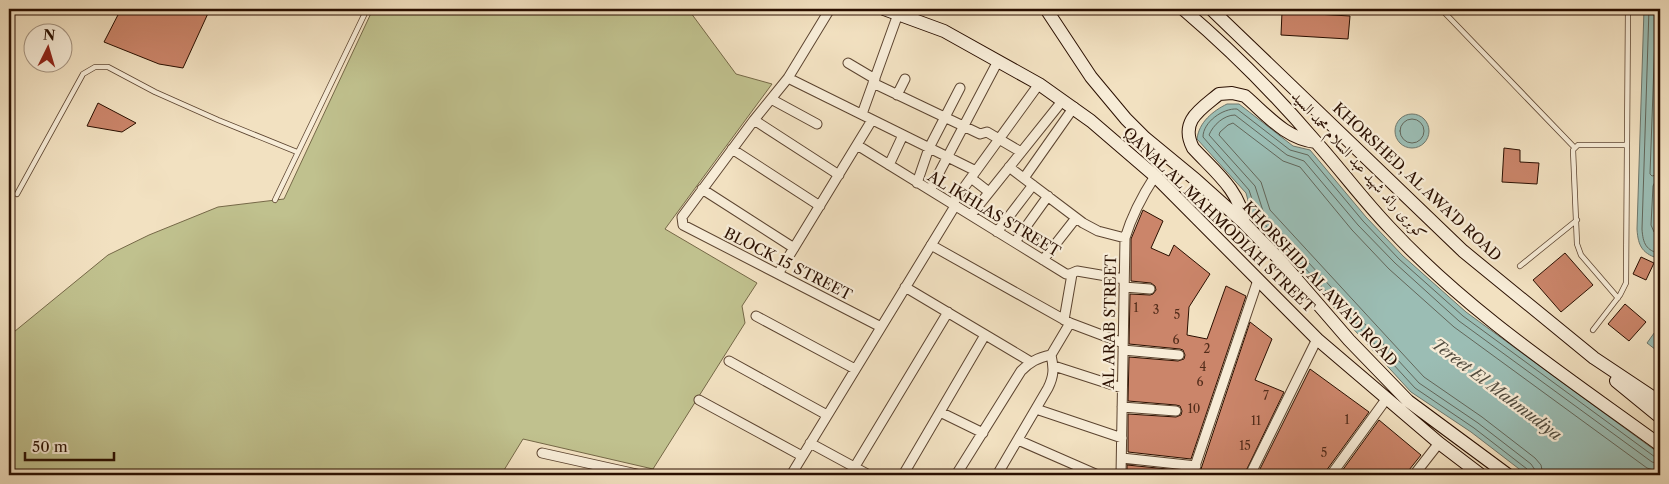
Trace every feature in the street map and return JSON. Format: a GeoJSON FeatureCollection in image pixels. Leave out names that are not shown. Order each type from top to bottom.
{"type":"FeatureCollection","features":[{"type":"Feature","properties":{"kind":"main road","name":"QANAL AL MAHMODIAH STREET"},"geometry":{"type":"LineString","coordinates":[[884,9],[944,31],[998,61],[1039,84],[1108,134],[1155,176],[1318,338],[1439,443],[1481,475]]}},
{"type":"Feature","properties":{"kind":"main road","name":"KHORSHID, AL AWA'D ROAD"},"geometry":{"type":"LineString","coordinates":[[1046,9],[1091,77],[1126,119],[1145,138],[1244,223],[1285,266],[1349,340],[1408,401],[1508,475]]}},
{"type":"Feature","properties":{"kind":"main road","name":"كوبرى رائد شهيد عبد السلام محمد السيد"},"geometry":{"type":"LineString","coordinates":[[1183,9],[1256,77],[1316,142],[1390,228],[1454,290],[1488,319],[1660,444]]}},
{"type":"Feature","properties":{"kind":"main road","name":"KHORSHED, AL AWA'D ROAD"},"geometry":{"type":"LineString","coordinates":[[1211,9],[1463,251],[1594,358],[1660,402]]}},
{"type":"Feature","properties":{"kind":"main road"},"geometry":{"type":"LineString","coordinates":[[1244,223],[1241,206],[1233,192],[1188,140],[1189,124],[1193,116],[1219,94],[1239,94],[1245,96],[1286,132],[1300,139],[1316,142]]}},
{"type":"Feature","properties":{"kind":"main road"},"geometry":{"type":"LineString","coordinates":[[1594,358],[1614,379],[1660,417]]}},
{"type":"Feature","properties":{"kind":"street"},"geometry":{"type":"LineString","coordinates":[[794,248],[702,189],[788,78],[830,9]]}},
{"type":"Feature","properties":{"kind":"street"},"geometry":{"type":"LineString","coordinates":[[862,114],[898,14]]}},
{"type":"Feature","properties":{"kind":"street"},"geometry":{"type":"LineString","coordinates":[[930,190],[998,61]]}},
{"type":"Feature","properties":{"kind":"street"},"geometry":{"type":"LineString","coordinates":[[848,63],[897,95],[980,134],[987,132],[1021,152]]}},
{"type":"Feature","properties":{"kind":"street"},"geometry":{"type":"LineString","coordinates":[[788,78],[947,157],[973,174],[989,192]]}},
{"type":"Feature","properties":{"kind":"street"},"geometry":{"type":"LineString","coordinates":[[897,95],[905,79]]}},
{"type":"Feature","properties":{"kind":"street"},"geometry":{"type":"LineString","coordinates":[[791,475],[953,205],[973,174],[1039,84]]}},
{"type":"Feature","properties":{"kind":"street"},"geometry":{"type":"LineString","coordinates":[[917,183],[929,148],[960,88]]}},
{"type":"Feature","properties":{"kind":"street"},"geometry":{"type":"LineString","coordinates":[[771,99],[817,124]]}},
{"type":"Feature","properties":{"kind":"street"},"geometry":{"type":"LineString","coordinates":[[971,215],[1063,100]]}},
{"type":"Feature","properties":{"kind":"street"},"geometry":{"type":"LineString","coordinates":[[1024,178],[1074,108]]}},
{"type":"Feature","properties":{"kind":"street"},"geometry":{"type":"LineString","coordinates":[[754,120],[839,175]]}},
{"type":"Feature","properties":{"kind":"street"},"geometry":{"type":"LineString","coordinates":[[778,274],[872,120]]}},
{"type":"Feature","properties":{"kind":"street"},"geometry":{"type":"LineString","coordinates":[[889,165],[903,135]]}},
{"type":"Feature","properties":{"kind":"street","name":"AL IKHLAS STREET"},"geometry":{"type":"LineString","coordinates":[[857,145],[1066,274],[1072,274],[1077,271],[1150,289]]}},
{"type":"Feature","properties":{"kind":"street"},"geometry":{"type":"LineString","coordinates":[[732,149],[820,206]]}},
{"type":"Feature","properties":{"kind":"street"},"geometry":{"type":"LineString","coordinates":[[1010,167],[1090,228],[1125,238]]}},
{"type":"Feature","properties":{"kind":"street","name":"AL ARAB STREET"},"geometry":{"type":"LineString","coordinates":[[1121,475],[1125,238],[1132,216],[1142,195],[1155,176]]}},
{"type":"Feature","properties":{"kind":"street"},"geometry":{"type":"LineString","coordinates":[[997,232],[1033,185]]}},
{"type":"Feature","properties":{"kind":"street","name":"BLOCK 15 STREET"},"geometry":{"type":"LineString","coordinates":[[702,189],[682,217],[683,224],[881,327]]}},
{"type":"Feature","properties":{"kind":"street"},"geometry":{"type":"LineString","coordinates":[[1015,242],[1048,196]]}},
{"type":"Feature","properties":{"kind":"street"},"geometry":{"type":"LineString","coordinates":[[1043,260],[1076,218]]}},
{"type":"Feature","properties":{"kind":"street"},"geometry":{"type":"LineString","coordinates":[[930,245],[1067,322],[1123,346],[1178,355]]}},
{"type":"Feature","properties":{"kind":"street"},"geometry":{"type":"LineString","coordinates":[[997,475],[1053,378],[1054,366],[1050,355],[1067,322],[1072,274]]}},
{"type":"Feature","properties":{"kind":"street"},"geometry":{"type":"LineString","coordinates":[[1192,475],[1258,280]]}},
{"type":"Feature","properties":{"kind":"street"},"geometry":{"type":"LineString","coordinates":[[905,287],[1031,362]]}},
{"type":"Feature","properties":{"kind":"street"},"geometry":{"type":"LineString","coordinates":[[854,468],[948,312]]}},
{"type":"Feature","properties":{"kind":"street"},"geometry":{"type":"LineString","coordinates":[[756,316],[855,370]]}},
{"type":"Feature","properties":{"kind":"street"},"geometry":{"type":"LineString","coordinates":[[903,475],[985,335]]}},
{"type":"Feature","properties":{"kind":"street"},"geometry":{"type":"LineString","coordinates":[[1250,475],[1318,338]]}},
{"type":"Feature","properties":{"kind":"street"},"geometry":{"type":"LineString","coordinates":[[956,475],[1021,372],[1031,362],[1040,357],[1050,355]]}},
{"type":"Feature","properties":{"kind":"street"},"geometry":{"type":"LineString","coordinates":[[728,361],[827,415]]}},
{"type":"Feature","properties":{"kind":"street"},"geometry":{"type":"LineString","coordinates":[[1054,366],[1122,388]]}},
{"type":"Feature","properties":{"kind":"street"},"geometry":{"type":"LineString","coordinates":[[1331,475],[1387,398]]}},
{"type":"Feature","properties":{"kind":"street"},"geometry":{"type":"LineString","coordinates":[[699,400],[802,456]]}},
{"type":"Feature","properties":{"kind":"street"},"geometry":{"type":"LineString","coordinates":[[1122,407],[1176,411]]}},
{"type":"Feature","properties":{"kind":"street"},"geometry":{"type":"LineString","coordinates":[[1036,409],[1122,438]]}},
{"type":"Feature","properties":{"kind":"street"},"geometry":{"type":"LineString","coordinates":[[940,412],[983,433]]}},
{"type":"Feature","properties":{"kind":"street"},"geometry":{"type":"LineString","coordinates":[[1018,440],[1098,475]]}},
{"type":"Feature","properties":{"kind":"street"},"geometry":{"type":"LineString","coordinates":[[1414,475],[1439,443]]}},
{"type":"Feature","properties":{"kind":"street"},"geometry":{"type":"LineString","coordinates":[[810,444],[869,475]]}},
{"type":"Feature","properties":{"kind":"street"},"geometry":{"type":"LineString","coordinates":[[542,453],[641,475]]}},
{"type":"Feature","properties":{"kind":"street"},"geometry":{"type":"LineString","coordinates":[[1122,458],[1196,466]]}},
{"type":"Feature","properties":{"kind":"lane"},"geometry":{"type":"LineString","coordinates":[[275,200],[367,9]]}},
{"type":"Feature","properties":{"kind":"lane"},"geometry":{"type":"LineString","coordinates":[[1441,9],[1574,147]]}},
{"type":"Feature","properties":{"kind":"lane"},"geometry":{"type":"LineString","coordinates":[[1593,330],[1618,298],[1627,279],[1625,270],[1628,9]]}},
{"type":"Feature","properties":{"kind":"lane"},"geometry":{"type":"LineString","coordinates":[[18,194],[82,74],[95,67],[108,67],[155,92],[297,152]]}},
{"type":"Feature","properties":{"kind":"lane"},"geometry":{"type":"LineString","coordinates":[[1574,147],[1578,145],[1627,145]]}},
{"type":"Feature","properties":{"kind":"lane"},"geometry":{"type":"LineString","coordinates":[[1574,147],[1577,244],[1581,255],[1618,298]]}},
{"type":"Feature","properties":{"kind":"lane"},"geometry":{"type":"LineString","coordinates":[[1520,266],[1577,220]]}},
{"type":"Feature","properties":{"kind":"green space"},"geometry":{"type":"Polygon","coordinates":[[[373,9],[688,9],[736,74],[772,84],[665,229],[757,283],[742,306],[745,323],[653,469],[523,439],[501,475],[9,475],[9,336],[108,255],[149,235],[218,207],[284,199],[373,9]]]}},
{"type":"Feature","properties":{"kind":"water"},"geometry":{"type":"Polygon","coordinates":[[[1644,9],[1660,9],[1660,115],[1656,225],[1660,231],[1660,259],[1649,255],[1643,249],[1640,245],[1637,229],[1644,9]]]}},
{"type":"Feature","properties":{"kind":"water","name":"Tereet El Mahmudiya"},"geometry":{"type":"Polygon","coordinates":[[[1227,104],[1239,104],[1293,146],[1310,150],[1366,217],[1403,256],[1466,312],[1660,454],[1660,475],[1527,475],[1471,432],[1411,392],[1253,219],[1246,193],[1197,139],[1204,122],[1227,104]]]}},
{"type":"Feature","properties":{"kind":"water"},"geometry":{"type":"Polygon","coordinates":[[[1412,114],[1419,115],[1424,119],[1428,124],[1428,138],[1424,143],[1419,147],[1412,148],[1405,147],[1400,143],[1396,138],[1395,131],[1396,124],[1400,119],[1405,115],[1412,114]]]}},
{"type":"Feature","properties":{"kind":"water"},"geometry":{"type":"Polygon","coordinates":[[[1660,301],[1660,353],[1647,343],[1657,329],[1660,301]]]}},
{"type":"Feature","properties":{"kind":"building"},"geometry":{"type":"Polygon","coordinates":[[[121,9],[210,9],[183,68],[159,64],[104,42],[121,9]]]}},
{"type":"Feature","properties":{"kind":"building"},"geometry":{"type":"Polygon","coordinates":[[[1282,12],[1350,16],[1348,39],[1281,35],[1282,12]]]}},
{"type":"Feature","properties":{"kind":"building"},"geometry":{"type":"Polygon","coordinates":[[[98,103],[136,123],[122,132],[87,126],[98,103]]]}},
{"type":"Feature","properties":{"kind":"building"},"geometry":{"type":"Polygon","coordinates":[[[1504,148],[1520,150],[1520,162],[1539,163],[1537,184],[1502,182],[1504,148]]]}},
{"type":"Feature","properties":{"kind":"building"},"geometry":{"type":"Polygon","coordinates":[[[1143,210],[1163,221],[1151,248],[1169,256],[1174,245],[1210,274],[1189,307],[1187,335],[1207,339],[1226,286],[1246,296],[1191,459],[1128,452],[1128,414],[1176,417],[1181,415],[1182,411],[1180,406],[1176,405],[1128,401],[1129,357],[1178,361],[1184,359],[1185,355],[1183,350],[1180,349],[1129,344],[1130,294],[1150,295],[1156,290],[1155,286],[1151,283],[1131,281],[1131,239],[1143,210]]]}},
{"type":"Feature","properties":{"kind":"building"},"geometry":{"type":"Polygon","coordinates":[[[1565,253],[1593,285],[1561,312],[1533,280],[1565,253]]]}},
{"type":"Feature","properties":{"kind":"building"},"geometry":{"type":"Polygon","coordinates":[[[1641,257],[1654,263],[1646,280],[1633,274],[1641,257]]]}},
{"type":"Feature","properties":{"kind":"building"},"geometry":{"type":"Polygon","coordinates":[[[1625,304],[1646,322],[1629,341],[1608,324],[1625,304]]]}},
{"type":"Feature","properties":{"kind":"building"},"geometry":{"type":"Polygon","coordinates":[[[1250,322],[1272,339],[1255,380],[1284,392],[1244,475],[1199,475],[1250,322]]]}},
{"type":"Feature","properties":{"kind":"building"},"geometry":{"type":"Polygon","coordinates":[[[1310,369],[1369,412],[1325,475],[1257,475],[1310,369]]]}},
{"type":"Feature","properties":{"kind":"building"},"geometry":{"type":"Polygon","coordinates":[[[1379,420],[1421,455],[1405,475],[1339,475],[1379,420]]]}},
{"type":"Feature","properties":{"kind":"building"},"geometry":{"type":"Polygon","coordinates":[[[1127,465],[1187,471],[1186,475],[1127,475],[1127,465]]]}}]}
